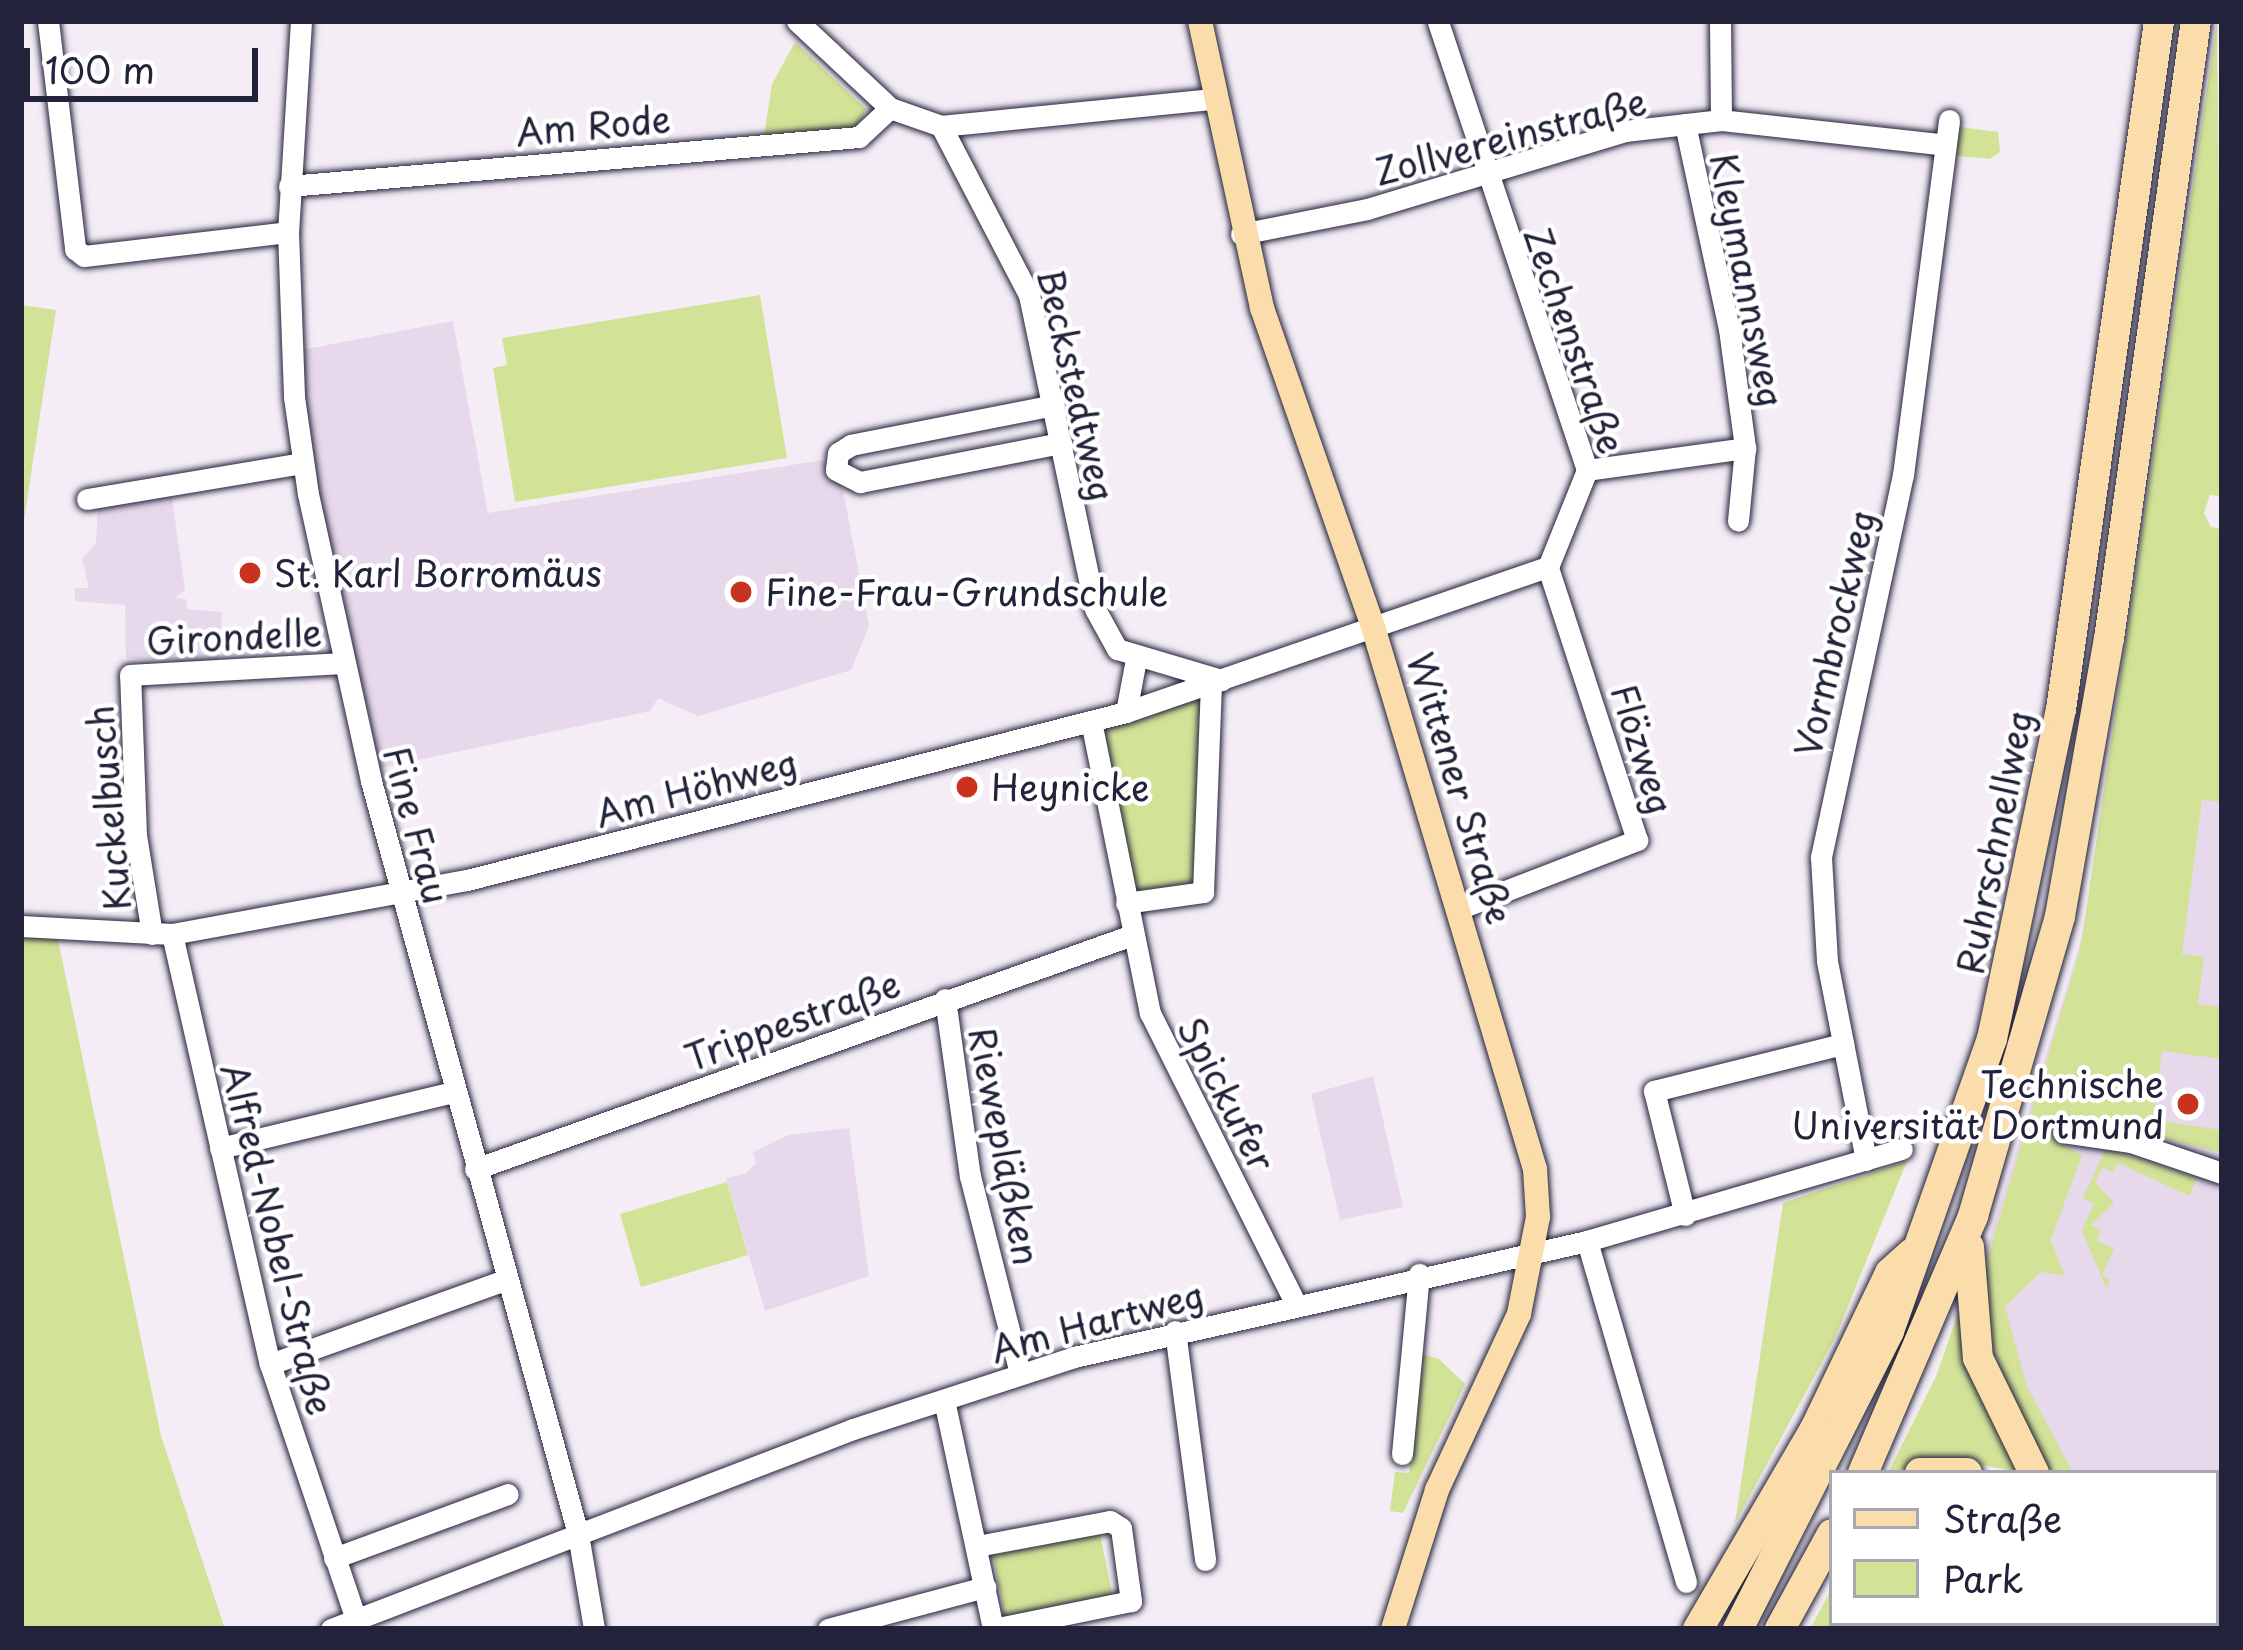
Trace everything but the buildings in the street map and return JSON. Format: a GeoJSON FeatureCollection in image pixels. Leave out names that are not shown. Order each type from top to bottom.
{"type":"FeatureCollection","features":[{"type":"Feature","properties":{"kind":"highway","name":"Ruhrschnellweg"},"geometry":{"type":"LineString","coordinates":[[1738,1629],[1855,1409],[1924,1240],[1992,1040],[2032,876],[2159,21]]}},
{"type":"Feature","properties":{"kind":"highway"},"geometry":{"type":"LineString","coordinates":[[1864,1470],[1973,1216],[2029,1041],[2075,848],[2196,21]]}},
{"type":"Feature","properties":{"kind":"highway"},"geometry":{"type":"LineString","coordinates":[[1973,1216],[1969,1279],[1978,1358],[2034,1470]]}},
{"type":"Feature","properties":{"kind":"highway"},"geometry":{"type":"LineString","coordinates":[[1698,1629],[1815,1429],[1890,1274],[1924,1240]]}},
{"type":"Feature","properties":{"kind":"highway"},"geometry":{"type":"LineString","coordinates":[[1780,1629],[1829,1539]]}},
{"type":"Feature","properties":{"kind":"main road","name":"Wittener Straße"},"geometry":{"type":"LineString","coordinates":[[1200,21],[1241,234],[1374,630],[1532,1146],[1534,1251],[1505,1350],[1437,1490],[1394,1629]]}},
{"type":"Feature","properties":{"kind":"main road","name":"Wittener Straße"},"geometry":{"type":"LineString","coordinates":[[1409,1629],[1411,1571]]}},
{"type":"Feature","properties":{"kind":"street"},"geometry":{"type":"LineString","coordinates":[[48,21],[75,249],[84,256],[288,232]]}},
{"type":"Feature","properties":{"kind":"street","name":"Fine Frau"},"geometry":{"type":"LineString","coordinates":[[301,21],[288,232],[303,464],[342,663],[504,1280],[578,1534],[594,1629]]}},
{"type":"Feature","properties":{"kind":"street"},"geometry":{"type":"LineString","coordinates":[[796,21],[890,108],[941,126],[1213,99]]}},
{"type":"Feature","properties":{"kind":"street","name":"Zechenstraße"},"geometry":{"type":"LineString","coordinates":[[1438,21],[1483,172],[1587,470],[1548,567]]}},
{"type":"Feature","properties":{"kind":"street"},"geometry":{"type":"LineString","coordinates":[[1720,21],[1721,120]]}},
{"type":"Feature","properties":{"kind":"street","name":"Am Rode"},"geometry":{"type":"LineString","coordinates":[[289,186],[860,136],[890,108]]}},
{"type":"Feature","properties":{"kind":"street","name":"Zollvereinstraße"},"geometry":{"type":"LineString","coordinates":[[1241,234],[1367,209],[1625,130],[1721,120],[1940,144]]}},
{"type":"Feature","properties":{"kind":"street","name":"Vormbrockweg"},"geometry":{"type":"LineString","coordinates":[[1866,1160],[1819,902],[1821,856],[1903,475],[1940,144],[1949,120]]}},
{"type":"Feature","properties":{"kind":"street","name":"Kleymannsweg"},"geometry":{"type":"LineString","coordinates":[[1685,124],[1730,329],[1744,448],[1738,521]]}},
{"type":"Feature","properties":{"kind":"street","name":"Beckstedtweg"},"geometry":{"type":"LineString","coordinates":[[941,126],[1029,295],[1095,609],[1117,649],[1136,658]]}},
{"type":"Feature","properties":{"kind":"street"},"geometry":{"type":"LineString","coordinates":[[1054,405],[851,445],[838,453],[836,470],[860,482],[1061,443]]}},
{"type":"Feature","properties":{"kind":"street","name":"Kleymannsweg"},"geometry":{"type":"LineString","coordinates":[[1587,470],[1744,448]]}},
{"type":"Feature","properties":{"kind":"street"},"geometry":{"type":"LineString","coordinates":[[100,489],[303,464]]}},
{"type":"Feature","properties":{"kind":"street"},"geometry":{"type":"LineString","coordinates":[[1374,630],[1548,567]]}},
{"type":"Feature","properties":{"kind":"street","name":"Flözweg"},"geometry":{"type":"LineString","coordinates":[[1461,908],[1637,840],[1548,567]]}},
{"type":"Feature","properties":{"kind":"street","name":"Am Höhweg"},"geometry":{"type":"LineString","coordinates":[[21,926],[162,934],[401,894],[1126,712],[1374,630]]}},
{"type":"Feature","properties":{"kind":"street"},"geometry":{"type":"LineString","coordinates":[[1126,712],[1136,658],[1219,684],[1203,892],[1126,903]]}},
{"type":"Feature","properties":{"kind":"street","name":"Girondelle"},"geometry":{"type":"LineString","coordinates":[[130,675],[342,663]]}},
{"type":"Feature","properties":{"kind":"street","name":"Kuckelbusch"},"geometry":{"type":"LineString","coordinates":[[130,675],[136,835],[162,934]]}},
{"type":"Feature","properties":{"kind":"street","name":"Spickufer"},"geometry":{"type":"LineString","coordinates":[[1091,721],[1150,1013],[1296,1305]]}},
{"type":"Feature","properties":{"kind":"street","name":"Alfred-Nobel-Straße"},"geometry":{"type":"LineString","coordinates":[[162,934],[220,1148],[270,1364],[356,1619]]}},
{"type":"Feature","properties":{"kind":"street","name":"Trippestraße"},"geometry":{"type":"LineString","coordinates":[[476,1168],[1132,935]]}},
{"type":"Feature","properties":{"kind":"street","name":"Riewepläßken"},"geometry":{"type":"LineString","coordinates":[[945,999],[970,1176],[1020,1374]]}},
{"type":"Feature","properties":{"kind":"street"},"geometry":{"type":"LineString","coordinates":[[1685,1215],[1654,1091],[1843,1044]]}},
{"type":"Feature","properties":{"kind":"street"},"geometry":{"type":"LineString","coordinates":[[220,1148],[454,1093]]}},
{"type":"Feature","properties":{"kind":"street"},"geometry":{"type":"LineString","coordinates":[[2063,1132],[2132,1142],[2222,1173]]}},
{"type":"Feature","properties":{"kind":"street","name":"Am Hartweg"},"geometry":{"type":"LineString","coordinates":[[331,1629],[1020,1374],[1175,1330],[1587,1241],[1902,1149]]}},
{"type":"Feature","properties":{"kind":"street"},"geometry":{"type":"LineString","coordinates":[[1587,1241],[1686,1582]]}},
{"type":"Feature","properties":{"kind":"street"},"geometry":{"type":"LineString","coordinates":[[1402,1454],[1419,1274]]}},
{"type":"Feature","properties":{"kind":"street"},"geometry":{"type":"LineString","coordinates":[[270,1364],[504,1280]]}},
{"type":"Feature","properties":{"kind":"street"},"geometry":{"type":"LineString","coordinates":[[1175,1330],[1204,1560]]}},
{"type":"Feature","properties":{"kind":"street"},"geometry":{"type":"LineString","coordinates":[[944,1400],[993,1629],[1131,1601],[1121,1528],[1110,1521],[977,1546]]}},
{"type":"Feature","properties":{"kind":"street"},"geometry":{"type":"LineString","coordinates":[[334,1558],[508,1494]]}},
{"type":"Feature","properties":{"kind":"street"},"geometry":{"type":"LineString","coordinates":[[828,1629],[985,1587]]}},
{"type":"Feature","properties":{"kind":"shaded area"},"geometry":{"type":"Polygon","coordinates":[[[453,321],[488,513],[823,460],[843,490],[869,626],[851,670],[698,716],[658,698],[650,711],[380,768],[310,458],[301,350],[453,321]]]}},
{"type":"Feature","properties":{"kind":"shaded area"},"geometry":{"type":"Polygon","coordinates":[[[171,491],[185,590],[174,598],[186,599],[187,609],[222,612],[218,665],[126,658],[125,605],[75,601],[75,588],[89,588],[82,559],[96,543],[98,503],[171,491]]]}},
{"type":"Feature","properties":{"kind":"shaded area"},"geometry":{"type":"Polygon","coordinates":[[[2222,677],[2222,1629],[2060,1629],[2219,1626],[2219,1470],[2036,1470],[1982,1263],[2079,947],[2114,778],[2222,677]]]}},
{"type":"Feature","properties":{"kind":"shaded area"},"geometry":{"type":"Polygon","coordinates":[[[1373,1076],[1403,1207],[1340,1220],[1311,1094],[1373,1076]]]}},
{"type":"Feature","properties":{"kind":"shaded area"},"geometry":{"type":"Polygon","coordinates":[[[849,1128],[869,1276],[765,1311],[726,1178],[745,1174],[756,1163],[753,1152],[788,1135],[849,1128]]]}},
{"type":"Feature","properties":{"kind":"green space"},"geometry":{"type":"Polygon","coordinates":[[[2217,21],[2222,496],[2210,495],[2204,513],[2211,527],[2222,529],[2222,802],[2202,800],[2182,954],[2204,957],[2198,1004],[2222,1007],[2222,1059],[2162,1051],[2153,1120],[2222,1130],[2222,1140],[2220,1152],[2065,1115],[2058,1142],[2082,1155],[2051,1240],[2065,1276],[2041,1272],[2005,1307],[2027,1386],[2071,1470],[2041,1470],[1996,1384],[1981,1306],[1987,1259],[2081,946],[2217,21]]]}},
{"type":"Feature","properties":{"kind":"green space"},"geometry":{"type":"Polygon","coordinates":[[[795,42],[866,109],[857,129],[764,135],[772,84],[795,42]]]}},
{"type":"Feature","properties":{"kind":"green space"},"geometry":{"type":"Polygon","coordinates":[[[1959,127],[1998,132],[2000,152],[1990,159],[1948,155],[1959,127]]]}},
{"type":"Feature","properties":{"kind":"green space"},"geometry":{"type":"Polygon","coordinates":[[[760,295],[787,458],[515,502],[493,368],[507,365],[502,338],[760,295]]]}},
{"type":"Feature","properties":{"kind":"green space"},"geometry":{"type":"Polygon","coordinates":[[[21,305],[56,310],[21,540],[21,305]]]}},
{"type":"Feature","properties":{"kind":"green space"},"geometry":{"type":"Polygon","coordinates":[[[1211,686],[1203,892],[1126,903],[1091,721],[1211,686]]]}},
{"type":"Feature","properties":{"kind":"green space"},"geometry":{"type":"Polygon","coordinates":[[[21,926],[56,930],[161,1436],[225,1629],[21,1629],[21,926]]]}},
{"type":"Feature","properties":{"kind":"green space"},"geometry":{"type":"Polygon","coordinates":[[[2106,1148],[2197,1178],[2189,1196],[2118,1163],[2113,1172],[2102,1168],[2095,1182],[2114,1203],[2091,1225],[2101,1230],[2097,1241],[2114,1249],[2102,1275],[2110,1280],[2106,1288],[2082,1230],[2094,1204],[2083,1198],[2106,1148]]]}},
{"type":"Feature","properties":{"kind":"green space"},"geometry":{"type":"Polygon","coordinates":[[[1907,1161],[1835,1338],[1735,1523],[1783,1203],[1907,1161]]]}},
{"type":"Feature","properties":{"kind":"green space"},"geometry":{"type":"Polygon","coordinates":[[[727,1182],[748,1255],[641,1287],[620,1214],[727,1182]]]}},
{"type":"Feature","properties":{"kind":"green space"},"geometry":{"type":"Polygon","coordinates":[[[1967,1287],[2025,1470],[1959,1461],[1889,1470],[1937,1374],[1967,1287]]]}},
{"type":"Feature","properties":{"kind":"green space"},"geometry":{"type":"Polygon","coordinates":[[[1421,1354],[1439,1359],[1465,1384],[1403,1513],[1390,1511],[1395,1472],[1409,1473],[1421,1354]]]}},
{"type":"Feature","properties":{"kind":"green space"},"geometry":{"type":"Polygon","coordinates":[[[1099,1529],[1113,1598],[1005,1619],[992,1549],[1099,1529]]]}},
{"type":"Feature","properties":{"kind":"green space"},"geometry":{"type":"Polygon","coordinates":[[[1829,1594],[1829,1626],[1914,1626],[1810,1629],[1829,1594]]]}},
{"type":"Feature","properties":{"kind":"place","name":"St. Karl Borromäus"},"geometry":{"type":"Point","coordinates":[250,573]}},
{"type":"Feature","properties":{"kind":"place","name":"Fine-Frau-Grundschule"},"geometry":{"type":"Point","coordinates":[741,592]}},
{"type":"Feature","properties":{"kind":"place","name":"Heynicke"},"geometry":{"type":"Point","coordinates":[967,787]}},
{"type":"Feature","properties":{"kind":"place","name":"Technische Universität Dortmund"},"geometry":{"type":"Point","coordinates":[2188,1104]}}]}
